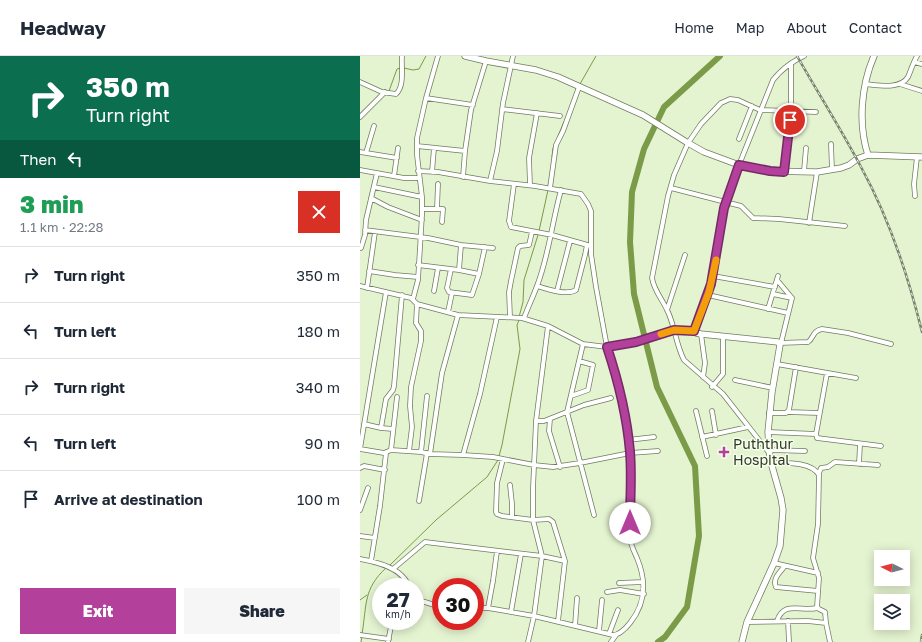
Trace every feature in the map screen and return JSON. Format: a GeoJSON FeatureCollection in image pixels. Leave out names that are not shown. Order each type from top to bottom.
{"type":"FeatureCollection","features":[{"type":"Feature","properties":{"kind":"street"},"geometry":{"type":"LineString","coordinates":[[360,82],[384,92],[396,94],[401,86],[402,56]]}},
{"type":"Feature","properties":{"kind":"street"},"geometry":{"type":"LineString","coordinates":[[413,300],[418,277],[422,220],[422,197],[418,171],[417,146],[421,118],[438,56]]}},
{"type":"Feature","properties":{"kind":"street"},"geometry":{"type":"LineString","coordinates":[[468,56],[486,61],[536,70],[558,77],[643,115],[688,143],[718,158],[739,165],[770,171],[817,172],[832,170],[848,165],[857,159],[868,155],[919,157],[914,184],[915,196]]}},
{"type":"Feature","properties":{"kind":"street"},"geometry":{"type":"LineString","coordinates":[[490,181],[497,151],[502,109],[512,56]]}},
{"type":"Feature","properties":{"kind":"street"},"geometry":{"type":"LineString","coordinates":[[694,331],[708,295],[713,276],[726,202],[760,110],[773,80],[791,64],[804,56]]}},
{"type":"Feature","properties":{"kind":"street"},"geometry":{"type":"LineString","coordinates":[[868,155],[864,141],[862,120],[865,84],[868,69],[874,56]]}},
{"type":"Feature","properties":{"kind":"street"},"geometry":{"type":"LineString","coordinates":[[900,84],[907,78],[917,56]]}},
{"type":"Feature","properties":{"kind":"street"},"geometry":{"type":"LineString","coordinates":[[463,177],[465,152],[473,105],[486,61]]}},
{"type":"Feature","properties":{"kind":"street"},"geometry":{"type":"LineString","coordinates":[[914,62],[922,64]]}},
{"type":"Feature","properties":{"kind":"street"},"geometry":{"type":"LineString","coordinates":[[784,172],[791,111],[791,64]]}},
{"type":"Feature","properties":{"kind":"street"},"geometry":{"type":"LineString","coordinates":[[865,84],[900,84],[922,91]]}},
{"type":"Feature","properties":{"kind":"street"},"geometry":{"type":"LineString","coordinates":[[551,188],[556,145],[563,131],[579,87]]}},
{"type":"Feature","properties":{"kind":"street"},"geometry":{"type":"LineString","coordinates":[[360,117],[384,92]]}},
{"type":"Feature","properties":{"kind":"street"},"geometry":{"type":"LineString","coordinates":[[426,98],[473,105]]}},
{"type":"Feature","properties":{"kind":"street"},"geometry":{"type":"LineString","coordinates":[[770,452],[748,427],[723,394],[712,387],[684,360],[668,310],[653,285],[652,278],[671,188],[688,143],[701,124],[721,103],[726,100],[738,100],[760,110],[816,112]]}},
{"type":"Feature","properties":{"kind":"street"},"geometry":{"type":"LineString","coordinates":[[739,139],[752,106]]}},
{"type":"Feature","properties":{"kind":"street"},"geometry":{"type":"LineString","coordinates":[[502,109],[560,116]]}},
{"type":"Feature","properties":{"kind":"street"},"geometry":{"type":"LineString","coordinates":[[530,185],[528,163],[537,113]]}},
{"type":"Feature","properties":{"kind":"street"},"geometry":{"type":"LineString","coordinates":[[366,153],[374,126]]}},
{"type":"Feature","properties":{"kind":"street"},"geometry":{"type":"LineString","coordinates":[[831,144],[832,170]]}},
{"type":"Feature","properties":{"kind":"street"},"geometry":{"type":"LineString","coordinates":[[417,146],[465,152]]}},
{"type":"Feature","properties":{"kind":"street"},"geometry":{"type":"LineString","coordinates":[[394,176],[398,148]]}},
{"type":"Feature","properties":{"kind":"street"},"geometry":{"type":"LineString","coordinates":[[432,172],[434,148]]}},
{"type":"Feature","properties":{"kind":"street"},"geometry":{"type":"LineString","coordinates":[[804,171],[806,148]]}},
{"type":"Feature","properties":{"kind":"street"},"geometry":{"type":"LineString","coordinates":[[360,152],[396,158]]}},
{"type":"Feature","properties":{"kind":"street"},"geometry":{"type":"LineString","coordinates":[[360,170],[411,179],[419,178]]}},
{"type":"Feature","properties":{"kind":"street"},"geometry":{"type":"LineString","coordinates":[[418,171],[530,185],[581,194],[591,211],[589,245],[576,290],[572,292],[557,291],[537,286]]}},
{"type":"Feature","properties":{"kind":"street"},"geometry":{"type":"LineString","coordinates":[[809,223],[817,172]]}},
{"type":"Feature","properties":{"kind":"street"},"geometry":{"type":"LineString","coordinates":[[361,248],[377,173]]}},
{"type":"Feature","properties":{"kind":"street"},"geometry":{"type":"LineString","coordinates":[[437,208],[438,184]]}},
{"type":"Feature","properties":{"kind":"street"},"geometry":{"type":"LineString","coordinates":[[514,184],[509,224],[513,228],[541,232],[589,245]]}},
{"type":"Feature","properties":{"kind":"street"},"geometry":{"type":"LineString","coordinates":[[374,187],[422,197]]}},
{"type":"Feature","properties":{"kind":"street"},"geometry":{"type":"LineString","coordinates":[[671,188],[740,206],[753,218],[779,218],[809,223],[844,226]]}},
{"type":"Feature","properties":{"kind":"street"},"geometry":{"type":"LineString","coordinates":[[523,318],[537,286],[552,235],[555,211],[561,190]]}},
{"type":"Feature","properties":{"kind":"street"},"geometry":{"type":"LineString","coordinates":[[371,198],[388,207],[422,220]]}},
{"type":"Feature","properties":{"kind":"street"},"geometry":{"type":"LineString","coordinates":[[422,209],[443,209],[442,222]]}},
{"type":"Feature","properties":{"kind":"street"},"geometry":{"type":"LineString","coordinates":[[365,230],[420,237],[461,245],[492,248]]}},
{"type":"Feature","properties":{"kind":"street"},"geometry":{"type":"LineString","coordinates":[[366,288],[375,232]]}},
{"type":"Feature","properties":{"kind":"street"},"geometry":{"type":"LineString","coordinates":[[511,317],[509,292],[518,248],[529,244],[533,232]]}},
{"type":"Feature","properties":{"kind":"street"},"geometry":{"type":"LineString","coordinates":[[557,291],[570,241]]}},
{"type":"Feature","properties":{"kind":"street"},"geometry":{"type":"LineString","coordinates":[[459,270],[461,245]]}},
{"type":"Feature","properties":{"kind":"street"},"geometry":{"type":"LineString","coordinates":[[589,245],[607,347],[615,374],[628,440],[630,453],[630,538],[631,546],[638,559],[644,594],[639,611],[629,624],[616,635],[611,642]]}},
{"type":"Feature","properties":{"kind":"street"},"geometry":{"type":"LineString","coordinates":[[451,269],[448,290],[452,293],[472,295],[479,274],[485,247]]}},
{"type":"Feature","properties":{"kind":"street"},"geometry":{"type":"LineString","coordinates":[[668,310],[684,255]]}},
{"type":"Feature","properties":{"kind":"street"},"geometry":{"type":"LineString","coordinates":[[418,265],[479,274]]}},
{"type":"Feature","properties":{"kind":"street"},"geometry":{"type":"LineString","coordinates":[[434,291],[438,268]]}},
{"type":"Feature","properties":{"kind":"street"},"geometry":{"type":"LineString","coordinates":[[369,271],[418,277]]}},
{"type":"Feature","properties":{"kind":"street"},"geometry":{"type":"LineString","coordinates":[[713,276],[775,287]]}},
{"type":"Feature","properties":{"kind":"street"},"geometry":{"type":"LineString","coordinates":[[742,642],[747,622],[774,563],[780,546],[783,510],[771,463],[768,432],[780,343],[792,298],[778,278],[768,308]]}},
{"type":"Feature","properties":{"kind":"street"},"geometry":{"type":"LineString","coordinates":[[360,286],[402,295],[413,300],[417,304],[458,315],[523,318],[548,326],[583,344],[607,347],[650,338],[674,330],[694,331],[701,334],[780,343],[808,342],[814,334],[822,329],[848,333],[891,344]]}},
{"type":"Feature","properties":{"kind":"street"},"geometry":{"type":"LineString","coordinates":[[386,292],[360,449],[386,453],[391,450],[421,452],[428,454],[464,454],[493,457],[534,465],[560,467],[630,453],[658,451]]}},
{"type":"Feature","properties":{"kind":"street"},"geometry":{"type":"LineString","coordinates":[[448,312],[452,293]]}},
{"type":"Feature","properties":{"kind":"street"},"geometry":{"type":"LineString","coordinates":[[773,294],[792,298]]}},
{"type":"Feature","properties":{"kind":"street"},"geometry":{"type":"LineString","coordinates":[[381,428],[386,399],[393,390],[394,386],[402,295]]}},
{"type":"Feature","properties":{"kind":"street"},"geometry":{"type":"LineString","coordinates":[[708,295],[788,313]]}},
{"type":"Feature","properties":{"kind":"street"},"geometry":{"type":"LineString","coordinates":[[409,451],[412,427],[410,406],[411,387],[421,341],[421,331],[416,323],[417,304]]}},
{"type":"Feature","properties":{"kind":"street"},"geometry":{"type":"LineString","coordinates":[[419,501],[442,373],[458,315]]}},
{"type":"Feature","properties":{"kind":"street"},"geometry":{"type":"LineString","coordinates":[[464,454],[480,394],[497,317]]}},
{"type":"Feature","properties":{"kind":"street"},"geometry":{"type":"LineString","coordinates":[[528,642],[534,616],[542,556],[533,520],[534,465],[536,421],[548,326]]}},
{"type":"Feature","properties":{"kind":"street"},"geometry":{"type":"LineString","coordinates":[[701,334],[704,363],[703,377]]}},
{"type":"Feature","properties":{"kind":"street"},"geometry":{"type":"LineString","coordinates":[[712,387],[723,374],[722,336]]}},
{"type":"Feature","properties":{"kind":"street"},"geometry":{"type":"LineString","coordinates":[[583,344],[567,412],[594,515]]}},
{"type":"Feature","properties":{"kind":"street"},"geometry":{"type":"LineString","coordinates":[[571,396],[586,392],[590,386],[594,365],[579,361]]}},
{"type":"Feature","properties":{"kind":"street"},"geometry":{"type":"LineString","coordinates":[[777,364],[856,378]]}},
{"type":"Feature","properties":{"kind":"street"},"geometry":{"type":"LineString","coordinates":[[788,412],[796,367]]}},
{"type":"Feature","properties":{"kind":"street"},"geometry":{"type":"LineString","coordinates":[[827,373],[819,413],[816,434],[817,438],[881,446]]}},
{"type":"Feature","properties":{"kind":"street"},"geometry":{"type":"LineString","coordinates":[[735,380],[773,388]]}},
{"type":"Feature","properties":{"kind":"street"},"geometry":{"type":"LineString","coordinates":[[421,452],[428,396]]}},
{"type":"Feature","properties":{"kind":"street"},"geometry":{"type":"LineString","coordinates":[[391,450],[397,397]]}},
{"type":"Feature","properties":{"kind":"street"},"geometry":{"type":"LineString","coordinates":[[536,421],[550,419],[584,405],[611,398]]}},
{"type":"Feature","properties":{"kind":"street"},"geometry":{"type":"LineString","coordinates":[[696,411],[707,456]]}},
{"type":"Feature","properties":{"kind":"street"},"geometry":{"type":"LineString","coordinates":[[712,412],[716,434]]}},
{"type":"Feature","properties":{"kind":"street"},"geometry":{"type":"LineString","coordinates":[[770,413],[819,413]]}},
{"type":"Feature","properties":{"kind":"street"},"geometry":{"type":"LineString","coordinates":[[550,419],[549,432],[560,467]]}},
{"type":"Feature","properties":{"kind":"street"},"geometry":{"type":"LineString","coordinates":[[364,424],[393,429]]}},
{"type":"Feature","properties":{"kind":"street"},"geometry":{"type":"LineString","coordinates":[[702,437],[748,427]]}},
{"type":"Feature","properties":{"kind":"street"},"geometry":{"type":"LineString","coordinates":[[768,432],[816,434]]}},
{"type":"Feature","properties":{"kind":"street"},"geometry":{"type":"LineString","coordinates":[[628,440],[654,437]]}},
{"type":"Feature","properties":{"kind":"street"},"geometry":{"type":"LineString","coordinates":[[859,464],[860,444]]}},
{"type":"Feature","properties":{"kind":"street"},"geometry":{"type":"LineString","coordinates":[[770,452],[805,451]]}},
{"type":"Feature","properties":{"kind":"street"},"geometry":{"type":"LineString","coordinates":[[371,561],[386,453]]}},
{"type":"Feature","properties":{"kind":"street"},"geometry":{"type":"LineString","coordinates":[[502,459],[497,483],[496,512],[499,516],[533,520],[549,519],[553,522],[565,561],[558,621]]}},
{"type":"Feature","properties":{"kind":"street"},"geometry":{"type":"LineString","coordinates":[[771,463],[796,463],[808,467],[818,473],[820,479],[818,524],[813,558],[818,573],[818,608]]}},
{"type":"Feature","properties":{"kind":"street"},"geometry":{"type":"LineString","coordinates":[[818,473],[821,468],[828,467],[833,463],[878,465]]}},
{"type":"Feature","properties":{"kind":"street"},"geometry":{"type":"LineString","coordinates":[[360,468],[364,466],[384,470]]}},
{"type":"Feature","properties":{"kind":"street"},"geometry":{"type":"LineString","coordinates":[[510,485],[512,517]]}},
{"type":"Feature","properties":{"kind":"street"},"geometry":{"type":"LineString","coordinates":[[360,510],[368,488]]}},
{"type":"Feature","properties":{"kind":"street"},"geometry":{"type":"LineString","coordinates":[[360,536],[375,538]]}},
{"type":"Feature","properties":{"kind":"street"},"geometry":{"type":"LineString","coordinates":[[392,568],[425,542],[542,556],[565,561]]}},
{"type":"Feature","properties":{"kind":"street"},"geometry":{"type":"LineString","coordinates":[[488,608],[497,551]]}},
{"type":"Feature","properties":{"kind":"street"},"geometry":{"type":"LineString","coordinates":[[511,612],[521,554]]}},
{"type":"Feature","properties":{"kind":"street"},"geometry":{"type":"LineString","coordinates":[[360,559],[384,564],[392,568],[403,578]]}},
{"type":"Feature","properties":{"kind":"street"},"geometry":{"type":"LineString","coordinates":[[774,563],[818,573]]}},
{"type":"Feature","properties":{"kind":"street"},"geometry":{"type":"LineString","coordinates":[[785,566],[776,577],[776,587],[818,591]]}},
{"type":"Feature","properties":{"kind":"street"},"geometry":{"type":"LineString","coordinates":[[619,583],[643,582]]}},
{"type":"Feature","properties":{"kind":"street"},"geometry":{"type":"LineString","coordinates":[[607,592],[620,590],[644,594]]}},
{"type":"Feature","properties":{"kind":"street"},"geometry":{"type":"LineString","coordinates":[[575,626],[577,598]]}},
{"type":"Feature","properties":{"kind":"street"},"geometry":{"type":"LineString","coordinates":[[599,631],[602,600]]}},
{"type":"Feature","properties":{"kind":"street"},"geometry":{"type":"LineString","coordinates":[[484,608],[534,616],[616,635]]}},
{"type":"Feature","properties":{"kind":"street"},"geometry":{"type":"LineString","coordinates":[[777,621],[781,613],[786,609],[818,608],[825,612],[830,642]]}},
{"type":"Feature","properties":{"kind":"street"},"geometry":{"type":"LineString","coordinates":[[609,634],[618,610]]}},
{"type":"Feature","properties":{"kind":"street"},"geometry":{"type":"LineString","coordinates":[[788,621],[789,642]]}},
{"type":"Feature","properties":{"kind":"street"},"geometry":{"type":"LineString","coordinates":[[747,622],[808,621],[826,623]]}},
{"type":"Feature","properties":{"kind":"street"},"geometry":{"type":"LineString","coordinates":[[362,636],[389,641],[391,630]]}},
{"type":"Feature","properties":{"kind":"waterway"},"geometry":{"type":"LineString","coordinates":[[404,68],[413,70],[419,69],[426,56]]}},
{"type":"Feature","properties":{"kind":"waterway"},"geometry":{"type":"LineString","coordinates":[[580,84],[596,56]]}},
{"type":"Feature","properties":{"kind":"waterway"},"geometry":{"type":"LineString","coordinates":[[658,642],[665,637],[687,607],[699,536],[695,466],[657,387],[634,294],[630,242],[632,192],[644,149],[664,107],[720,56]]}},
{"type":"Feature","properties":{"kind":"waterway"},"geometry":{"type":"LineString","coordinates":[[389,91],[397,69],[401,68]]}},
{"type":"Feature","properties":{"kind":"waterway"},"geometry":{"type":"LineString","coordinates":[[558,136],[566,117]]}},
{"type":"Feature","properties":{"kind":"waterway"},"geometry":{"type":"LineString","coordinates":[[552,157],[553,148]]}},
{"type":"Feature","properties":{"kind":"waterway"},"geometry":{"type":"LineString","coordinates":[[539,231],[548,190]]}},
{"type":"Feature","properties":{"kind":"waterway"},"geometry":{"type":"LineString","coordinates":[[519,317],[523,302],[524,280],[538,235]]}},
{"type":"Feature","properties":{"kind":"waterway"},"geometry":{"type":"LineString","coordinates":[[499,456],[520,349],[517,325],[519,320]]}},
{"type":"Feature","properties":{"kind":"waterway"},"geometry":{"type":"LineString","coordinates":[[389,566],[436,520],[487,477],[498,460]]}},
{"type":"Feature","properties":{"kind":"waterway"},"geometry":{"type":"LineString","coordinates":[[362,634],[367,598],[373,583],[386,568]]}},
{"type":"Feature","properties":{"kind":"waterway"},"geometry":{"type":"LineString","coordinates":[[360,600],[367,595]]}},
{"type":"Feature","properties":{"kind":"waterway"},"geometry":{"type":"LineString","coordinates":[[361,642],[362,637]]}},
{"type":"Feature","properties":{"kind":"railway"},"geometry":{"type":"LineString","coordinates":[[797,56],[871,186],[897,247],[922,332]]}},
{"type":"Feature","properties":{"kind":"railway"},"geometry":{"type":"LineString","coordinates":[[921,642],[922,635]]}},
{"type":"Feature","properties":{"kind":"slow traffic"},"geometry":{"type":"LineString","coordinates":[[661,334],[674,330],[694,331],[709,292],[716,260]]}},
{"type":"Feature","properties":{"kind":"place","name":"Puththur Hospital"},"geometry":{"type":"Point","coordinates":[724,452]}},
{"type":"Feature","properties":{"kind":"route"},"geometry":{"type":"LineString","coordinates":[[630,523],[630,453],[615,374],[607,347],[636,342],[674,330],[694,331],[709,292],[724,208],[739,165],[784,172],[790,120]]}}]}
